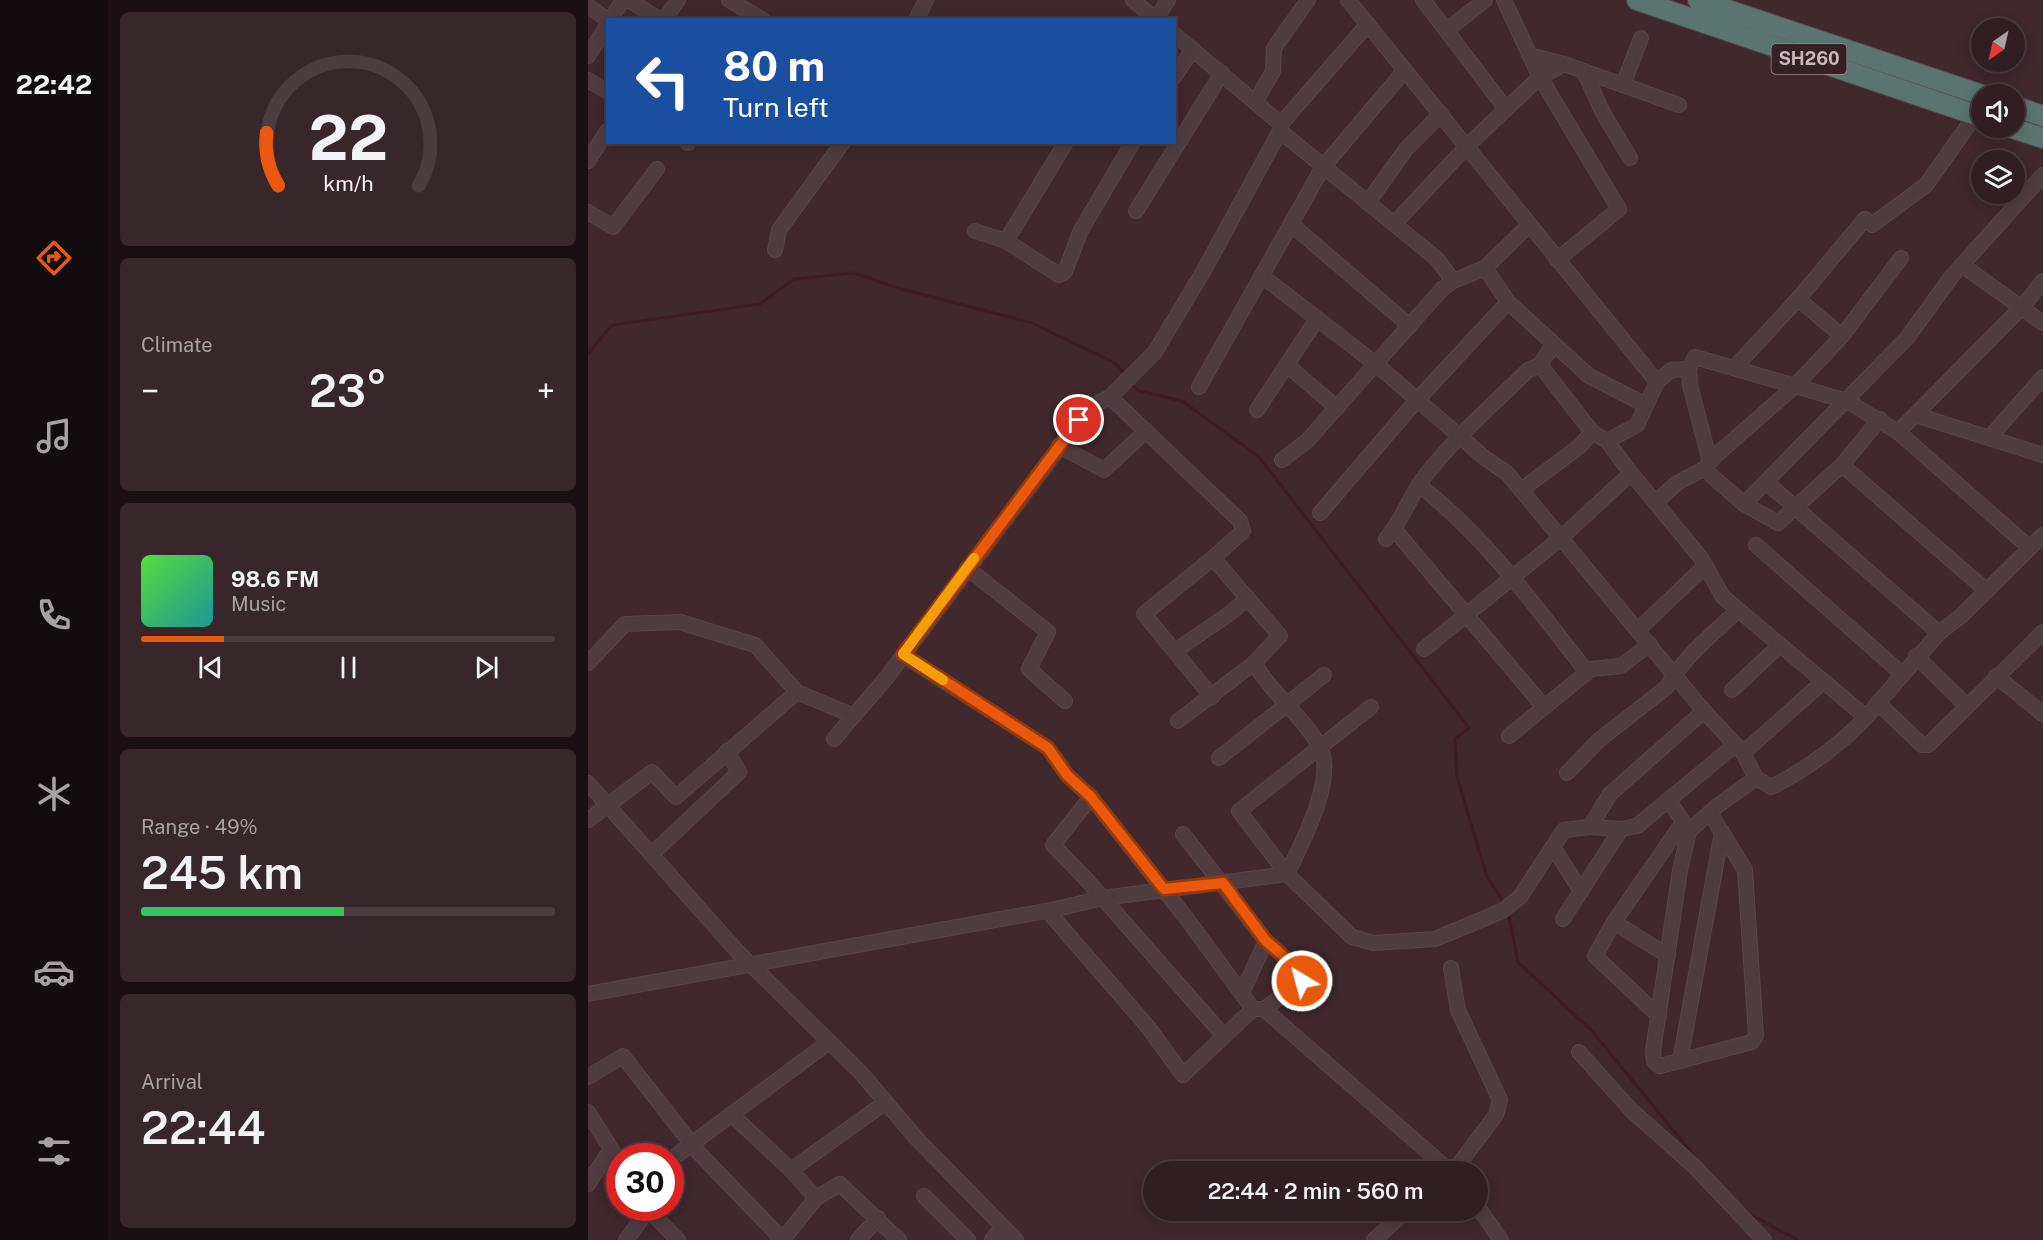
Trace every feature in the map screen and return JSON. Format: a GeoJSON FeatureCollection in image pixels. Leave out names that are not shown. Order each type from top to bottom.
{"type":"FeatureCollection","features":[{"type":"Feature","properties":{"kind":"highway","name":"SH260"},"geometry":{"type":"LineString","coordinates":[[1637,0],[1971,110]]}},
{"type":"Feature","properties":{"kind":"highway","name":"SH260"},"geometry":{"type":"LineString","coordinates":[[1704,1],[1971,91]]}},
{"type":"Feature","properties":{"kind":"highway"},"geometry":{"type":"LineString","coordinates":[[2025,110],[2043,116]]}},
{"type":"Feature","properties":{"kind":"highway"},"geometry":{"type":"LineString","coordinates":[[2025,132],[2043,138]]}},
{"type":"Feature","properties":{"kind":"street"},"geometry":{"type":"LineString","coordinates":[[611,18],[623,0]]}},
{"type":"Feature","properties":{"kind":"street"},"geometry":{"type":"LineString","coordinates":[[629,0],[659,18]]}},
{"type":"Feature","properties":{"kind":"street"},"geometry":{"type":"LineString","coordinates":[[664,18],[678,0]]}},
{"type":"Feature","properties":{"kind":"street"},"geometry":{"type":"LineString","coordinates":[[729,0],[760,18]]}},
{"type":"Feature","properties":{"kind":"street"},"geometry":{"type":"LineString","coordinates":[[917,18],[926,0]]}},
{"type":"Feature","properties":{"kind":"street"},"geometry":{"type":"LineString","coordinates":[[1132,0],[1154,18]]}},
{"type":"Feature","properties":{"kind":"street"},"geometry":{"type":"LineString","coordinates":[[1157,18],[1168,0]]}},
{"type":"Feature","properties":{"kind":"street"},"geometry":{"type":"LineString","coordinates":[[1256,101],[1273,71],[1274,48],[1308,0]]}},
{"type":"Feature","properties":{"kind":"street"},"geometry":{"type":"LineString","coordinates":[[1348,0],[1657,382]]}},
{"type":"Feature","properties":{"kind":"street"},"geometry":{"type":"LineString","coordinates":[[1423,0],[1506,109]]}},
{"type":"Feature","properties":{"kind":"street"},"geometry":{"type":"LineString","coordinates":[[1447,30],[1485,0]]}},
{"type":"Feature","properties":{"kind":"street"},"geometry":{"type":"LineString","coordinates":[[1504,0],[1540,77],[1619,209],[1557,260]]}},
{"type":"Feature","properties":{"kind":"street"},"geometry":{"type":"LineString","coordinates":[[588,6],[606,19]]}},
{"type":"Feature","properties":{"kind":"street"},"geometry":{"type":"LineString","coordinates":[[834,739],[903,654],[1090,408],[1110,397],[1155,352],[1203,272],[1280,127],[1368,24]]}},
{"type":"Feature","properties":{"kind":"street"},"geometry":{"type":"LineString","coordinates":[[588,56],[606,26]]}},
{"type":"Feature","properties":{"kind":"street"},"geometry":{"type":"LineString","coordinates":[[1176,36],[1256,101],[1323,167],[1369,201],[1437,260],[1453,281]]}},
{"type":"Feature","properties":{"kind":"street"},"geometry":{"type":"LineString","coordinates":[[1623,85],[1641,38]]}},
{"type":"Feature","properties":{"kind":"street"},"geometry":{"type":"LineString","coordinates":[[1176,74],[1193,49]]}},
{"type":"Feature","properties":{"kind":"street"},"geometry":{"type":"LineString","coordinates":[[1529,55],[1564,64],[1679,105]]}},
{"type":"Feature","properties":{"kind":"street"},"geometry":{"type":"LineString","coordinates":[[1395,223],[1467,146],[1540,77],[1564,64]]}},
{"type":"Feature","properties":{"kind":"street"},"geometry":{"type":"LineString","coordinates":[[1199,387],[1323,167],[1405,70]]}},
{"type":"Feature","properties":{"kind":"street"},"geometry":{"type":"LineString","coordinates":[[1584,71],[1602,111],[1630,158]]}},
{"type":"Feature","properties":{"kind":"street"},"geometry":{"type":"LineString","coordinates":[[1136,211],[1222,73]]}},
{"type":"Feature","properties":{"kind":"street"},"geometry":{"type":"LineString","coordinates":[[588,80],[606,91]]}},
{"type":"Feature","properties":{"kind":"street"},"geometry":{"type":"LineString","coordinates":[[1369,201],[1406,149],[1441,114]]}},
{"type":"Feature","properties":{"kind":"street"},"geometry":{"type":"LineString","coordinates":[[1734,369],[1868,222],[1926,185],[1971,125]]}},
{"type":"Feature","properties":{"kind":"street"},"geometry":{"type":"LineString","coordinates":[[588,161],[606,133]]}},
{"type":"Feature","properties":{"kind":"street"},"geometry":{"type":"LineString","coordinates":[[775,250],[778,231],[842,144]]}},
{"type":"Feature","properties":{"kind":"street"},"geometry":{"type":"LineString","coordinates":[[1006,241],[1065,144]]}},
{"type":"Feature","properties":{"kind":"street"},"geometry":{"type":"LineString","coordinates":[[975,231],[1006,241],[1059,275],[1065,272],[1080,231],[1132,144]]}},
{"type":"Feature","properties":{"kind":"street"},"geometry":{"type":"LineString","coordinates":[[588,212],[613,226],[657,169]]}},
{"type":"Feature","properties":{"kind":"street"},"geometry":{"type":"LineString","coordinates":[[1744,504],[1907,338],[1962,265],[2043,175]]}},
{"type":"Feature","properties":{"kind":"street"},"geometry":{"type":"LineString","coordinates":[[1291,224],[1410,326]]}},
{"type":"Feature","properties":{"kind":"street"},"geometry":{"type":"LineString","coordinates":[[1282,460],[1307,441],[1377,365],[1442,289],[1453,281],[1485,268],[1530,225]]}},
{"type":"Feature","properties":{"kind":"street"},"geometry":{"type":"LineString","coordinates":[[1656,502],[1677,483],[1707,466],[1795,386],[1842,336],[1901,258]]}},
{"type":"Feature","properties":{"kind":"street"},"geometry":{"type":"LineString","coordinates":[[1962,265],[2043,322]]}},
{"type":"Feature","properties":{"kind":"street"},"geometry":{"type":"LineString","coordinates":[[1485,268],[1508,302],[1589,376],[1646,405]]}},
{"type":"Feature","properties":{"kind":"street"},"geometry":{"type":"LineString","coordinates":[[1262,276],[1377,365],[1459,437],[1507,473],[1704,711],[1739,749],[1756,778],[1771,787],[1793,777],[1866,717],[1916,656],[1987,591],[2043,535]]}},
{"type":"Feature","properties":{"kind":"street"},"geometry":{"type":"LineString","coordinates":[[1898,432],[2022,306],[2043,281]]}},
{"type":"Feature","properties":{"kind":"street"},"geometry":{"type":"LineString","coordinates":[[1798,298],[1842,336]]}},
{"type":"Feature","properties":{"kind":"street"},"geometry":{"type":"LineString","coordinates":[[1320,513],[1417,400],[1508,302]]}},
{"type":"Feature","properties":{"kind":"street"},"geometry":{"type":"LineString","coordinates":[[1257,410],[1317,319]]}},
{"type":"Feature","properties":{"kind":"street"},"geometry":{"type":"LineString","coordinates":[[1544,707],[1464,614],[1390,534],[1419,485],[1459,437],[1528,370],[1540,365],[1553,345]]}},
{"type":"Feature","properties":{"kind":"street"},"geometry":{"type":"LineString","coordinates":[[1880,419],[1842,465],[1776,523],[1744,504],[1707,466],[1689,385],[1689,369],[1695,357],[1847,401],[1880,419],[1898,432],[2030,548]]}},
{"type":"Feature","properties":{"kind":"street"},"geometry":{"type":"LineString","coordinates":[[1287,365],[1337,408]]}},
{"type":"Feature","properties":{"kind":"street"},"geometry":{"type":"LineString","coordinates":[[1540,365],[1592,432],[1607,441],[1656,502],[1705,566],[1723,597],[1866,717]]}},
{"type":"Feature","properties":{"kind":"street"},"geometry":{"type":"LineString","coordinates":[[1607,441],[1637,425],[1657,382],[1671,370],[1689,369]]}},
{"type":"Feature","properties":{"kind":"street"},"geometry":{"type":"LineString","coordinates":[[1989,438],[2043,376]]}},
{"type":"Feature","properties":{"kind":"street"},"geometry":{"type":"LineString","coordinates":[[1110,397],[1240,521],[1243,531],[1144,614],[1212,697]]}},
{"type":"Feature","properties":{"kind":"street"},"geometry":{"type":"LineString","coordinates":[[1916,415],[2043,454]]}},
{"type":"Feature","properties":{"kind":"street"},"geometry":{"type":"LineString","coordinates":[[1059,446],[1104,470],[1146,431]]}},
{"type":"Feature","properties":{"kind":"street"},"geometry":{"type":"LineString","coordinates":[[1521,490],[1580,446],[1592,432]]}},
{"type":"Feature","properties":{"kind":"street"},"geometry":{"type":"LineString","coordinates":[[1842,465],[1987,591]]}},
{"type":"Feature","properties":{"kind":"street"},"geometry":{"type":"LineString","coordinates":[[1424,649],[1561,537],[1631,473]]}},
{"type":"Feature","properties":{"kind":"street"},"geometry":{"type":"LineString","coordinates":[[1766,482],[1939,633]]}},
{"type":"Feature","properties":{"kind":"street"},"geometry":{"type":"LineString","coordinates":[[1419,485],[1451,510],[1512,577],[1587,672]]}},
{"type":"Feature","properties":{"kind":"street"},"geometry":{"type":"LineString","coordinates":[[1756,544],[1901,673]]}},
{"type":"Feature","properties":{"kind":"street"},"geometry":{"type":"LineString","coordinates":[[1178,721],[1254,663],[1280,636],[1213,558]]}},
{"type":"Feature","properties":{"kind":"street"},"geometry":{"type":"LineString","coordinates":[[1638,630],[1705,566]]}},
{"type":"Feature","properties":{"kind":"street"},"geometry":{"type":"LineString","coordinates":[[967,568],[1048,632],[1029,669],[1065,701]]}},
{"type":"Feature","properties":{"kind":"street"},"geometry":{"type":"LineString","coordinates":[[1175,651],[1248,598]]}},
{"type":"Feature","properties":{"kind":"street"},"geometry":{"type":"LineString","coordinates":[[1567,773],[1599,740],[1667,687],[1674,674],[1698,647],[1738,610]]}},
{"type":"Feature","properties":{"kind":"street"},"geometry":{"type":"LineString","coordinates":[[588,663],[625,624],[680,622],[754,645],[797,692],[854,716]]}},
{"type":"Feature","properties":{"kind":"street"},"geometry":{"type":"LineString","coordinates":[[1878,703],[1922,745],[1929,745],[1996,676],[2043,632]]}},
{"type":"Feature","properties":{"kind":"street"},"geometry":{"type":"LineString","coordinates":[[1509,735],[1591,669],[1621,666],[1650,644]]}},
{"type":"Feature","properties":{"kind":"street"},"geometry":{"type":"LineString","coordinates":[[1732,690],[1780,645]]}},
{"type":"Feature","properties":{"kind":"street"},"geometry":{"type":"LineString","coordinates":[[903,654],[1048,748],[1067,775],[1091,797],[1164,889],[1242,993],[1440,1161]]}},
{"type":"Feature","properties":{"kind":"street"},"geometry":{"type":"LineString","coordinates":[[1916,656],[1967,706]]}},
{"type":"Feature","properties":{"kind":"street"},"geometry":{"type":"LineString","coordinates":[[1254,663],[1321,748],[1324,776],[1308,832],[1287,874]]}},
{"type":"Feature","properties":{"kind":"street"},"geometry":{"type":"LineString","coordinates":[[1219,758],[1324,675]]}},
{"type":"Feature","properties":{"kind":"street"},"geometry":{"type":"LineString","coordinates":[[1996,676],[2043,714]]}},
{"type":"Feature","properties":{"kind":"street"},"geometry":{"type":"LineString","coordinates":[[1371,707],[1239,811],[1287,874],[1352,937],[1373,943],[1435,939],[1502,911],[1520,897],[1567,829],[1590,827],[1621,830],[1636,826],[1739,749],[1824,681]]}},
{"type":"Feature","properties":{"kind":"street"},"geometry":{"type":"LineString","coordinates":[[588,820],[652,772],[676,797],[797,692]]}},
{"type":"Feature","properties":{"kind":"street"},"geometry":{"type":"LineString","coordinates":[[1590,827],[1610,794],[1704,711]]}},
{"type":"Feature","properties":{"kind":"street"},"geometry":{"type":"LineString","coordinates":[[652,854],[739,772],[727,752]]}},
{"type":"Feature","properties":{"kind":"street"},"geometry":{"type":"LineString","coordinates":[[1659,1016],[1596,960],[1595,953],[1614,922],[1685,828],[1710,813],[1756,778]]}},
{"type":"Feature","properties":{"kind":"street"},"geometry":{"type":"LineString","coordinates":[[588,783],[609,804],[687,897],[751,965],[829,1042],[886,1102],[917,1139],[1016,1240]]}},
{"type":"Feature","properties":{"kind":"street"},"geometry":{"type":"LineString","coordinates":[[1091,797],[1053,845],[1224,1036]]}},
{"type":"Feature","properties":{"kind":"street"},"geometry":{"type":"LineString","coordinates":[[1669,801],[1685,828],[1653,1051],[1654,1061],[1662,1066],[1752,1042],[1756,1035],[1745,870],[1710,813]]}},
{"type":"Feature","properties":{"kind":"street"},"geometry":{"type":"LineString","coordinates":[[1563,919],[1621,830]]}},
{"type":"Feature","properties":{"kind":"street"},"geometry":{"type":"LineString","coordinates":[[1680,1061],[1722,832]]}},
{"type":"Feature","properties":{"kind":"street"},"geometry":{"type":"LineString","coordinates":[[1056,909],[1052,916],[1148,1027],[1183,1075],[1224,1036],[1259,1009],[1302,981],[1288,960],[1266,941],[1183,834]]}},
{"type":"Feature","properties":{"kind":"street"},"geometry":{"type":"LineString","coordinates":[[1553,847],[1581,891]]}},
{"type":"Feature","properties":{"kind":"street"},"geometry":{"type":"LineString","coordinates":[[588,994],[1056,909],[1102,898],[1287,874]]}},
{"type":"Feature","properties":{"kind":"street"},"geometry":{"type":"LineString","coordinates":[[1614,922],[1668,956]]}},
{"type":"Feature","properties":{"kind":"street"},"geometry":{"type":"LineString","coordinates":[[1242,993],[1266,941]]}},
{"type":"Feature","properties":{"kind":"street"},"geometry":{"type":"LineString","coordinates":[[1451,968],[1458,1010],[1500,1100],[1496,1115],[1460,1161]]}},
{"type":"Feature","properties":{"kind":"street"},"geometry":{"type":"LineString","coordinates":[[684,1150],[829,1042]]}},
{"type":"Feature","properties":{"kind":"street"},"geometry":{"type":"LineString","coordinates":[[1579,1052],[1632,1111],[1694,1166],[1764,1240]]}},
{"type":"Feature","properties":{"kind":"street"},"geometry":{"type":"LineString","coordinates":[[588,1077],[623,1056],[692,1144],[779,1239],[788,1233],[816,1198],[840,1184],[899,1240]]}},
{"type":"Feature","properties":{"kind":"street"},"geometry":{"type":"LineString","coordinates":[[791,1170],[886,1102]]}},
{"type":"Feature","properties":{"kind":"street"},"geometry":{"type":"LineString","coordinates":[[588,1112],[607,1143]]}},
{"type":"Feature","properties":{"kind":"street"},"geometry":{"type":"LineString","coordinates":[[731,1114],[791,1170],[816,1198]]}},
{"type":"Feature","properties":{"kind":"street"},"geometry":{"type":"LineString","coordinates":[[588,1184],[606,1157]]}},
{"type":"Feature","properties":{"kind":"street"},"geometry":{"type":"LineString","coordinates":[[924,1196],[968,1240]]}},
{"type":"Feature","properties":{"kind":"street"},"geometry":{"type":"LineString","coordinates":[[858,1240],[878,1218]]}},
{"type":"Feature","properties":{"kind":"street"},"geometry":{"type":"LineString","coordinates":[[626,1240],[639,1221]]}},
{"type":"Feature","properties":{"kind":"street"},"geometry":{"type":"LineString","coordinates":[[660,1221],[678,1240]]}},
{"type":"Feature","properties":{"kind":"street"},"geometry":{"type":"LineString","coordinates":[[1374,1240],[1395,1221]]}},
{"type":"Feature","properties":{"kind":"street"},"geometry":{"type":"LineString","coordinates":[[1488,1221],[1501,1240]]}},
{"type":"Feature","properties":{"kind":"street"},"geometry":{"type":"LineString","coordinates":[[992,1240],[1004,1227]]}},
{"type":"Feature","properties":{"kind":"waterway"},"geometry":{"type":"LineString","coordinates":[[588,354],[612,325],[760,304],[794,279],[854,273],[898,288],[1032,323],[1115,363],[1126,376]]}},
{"type":"Feature","properties":{"kind":"waterway"},"geometry":{"type":"LineString","coordinates":[[1130,382],[1137,390],[1182,401],[1259,457],[1469,728],[1455,739],[1457,777],[1487,877],[1504,903]]}},
{"type":"Feature","properties":{"kind":"waterway"},"geometry":{"type":"LineString","coordinates":[[1508,911],[1518,962],[1592,1031],[1700,1163]]}},
{"type":"Feature","properties":{"kind":"waterway"},"geometry":{"type":"LineString","coordinates":[[1744,1211],[1798,1240]]}},
{"type":"Feature","properties":{"kind":"slow traffic"},"geometry":{"type":"LineString","coordinates":[[943,680],[903,654],[974,558]]}},
{"type":"Feature","properties":{"kind":"route"},"geometry":{"type":"LineString","coordinates":[[1079,420],[903,654],[1048,748],[1067,775],[1091,797],[1164,889],[1223,883],[1266,941],[1288,960],[1302,981]]}}]}
